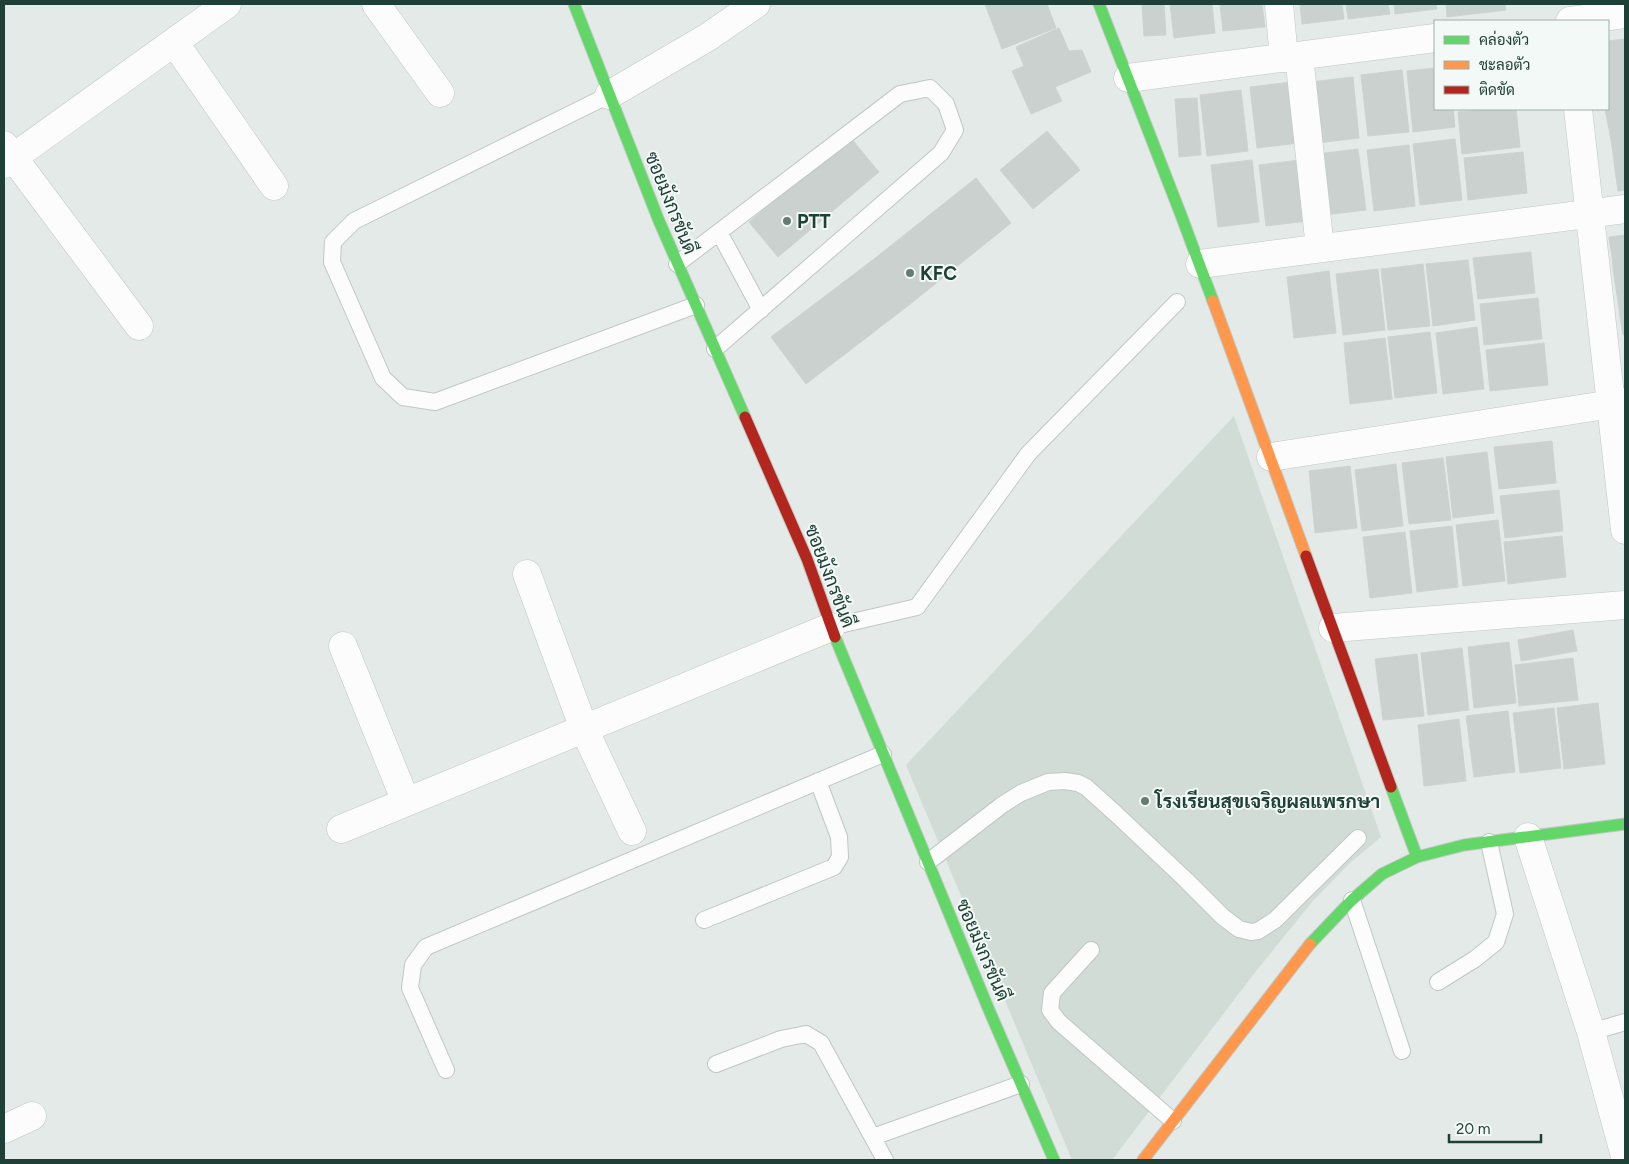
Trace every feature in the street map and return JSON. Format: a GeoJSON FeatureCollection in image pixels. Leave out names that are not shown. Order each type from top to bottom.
{"type":"FeatureCollection","features":[{"type":"Feature","properties":{"kind":"street"},"geometry":{"type":"LineString","coordinates":[[139,326],[7,156],[227,4]]}},
{"type":"Feature","properties":{"kind":"street"},"geometry":{"type":"LineString","coordinates":[[376,4],[440,93]]}},
{"type":"Feature","properties":{"kind":"street","name":"ซอยมังกรขันดี"},"geometry":{"type":"LineString","coordinates":[[574,4],[659,221],[807,558],[831,627],[883,754],[1054,1160]]}},
{"type":"Feature","properties":{"kind":"street"},"geometry":{"type":"LineString","coordinates":[[609,95],[708,37],[756,4]]}},
{"type":"Feature","properties":{"kind":"street"},"geometry":{"type":"LineString","coordinates":[[1099,4],[1200,264],[1417,857]]}},
{"type":"Feature","properties":{"kind":"street"},"geometry":{"type":"LineString","coordinates":[[1279,4],[1292,57],[1320,248]]}},
{"type":"Feature","properties":{"kind":"street"},"geometry":{"type":"LineString","coordinates":[[1565,4],[1569,20]]}},
{"type":"Feature","properties":{"kind":"street"},"geometry":{"type":"LineString","coordinates":[[1577,20],[1625,14]]}},
{"type":"Feature","properties":{"kind":"street"},"geometry":{"type":"LineString","coordinates":[[1128,78],[1434,38]]}},
{"type":"Feature","properties":{"kind":"street"},"geometry":{"type":"LineString","coordinates":[[174,42],[274,186]]}},
{"type":"Feature","properties":{"kind":"street"},"geometry":{"type":"LineString","coordinates":[[1578,110],[1590,213],[1618,403],[1625,530]]}},
{"type":"Feature","properties":{"kind":"street"},"geometry":{"type":"LineString","coordinates":[[1200,264],[1625,209]]}},
{"type":"Feature","properties":{"kind":"street"},"geometry":{"type":"LineString","coordinates":[[1270,457],[1618,403]]}},
{"type":"Feature","properties":{"kind":"street"},"geometry":{"type":"LineString","coordinates":[[527,574],[584,729],[632,831]]}},
{"type":"Feature","properties":{"kind":"street"},"geometry":{"type":"LineString","coordinates":[[1333,628],[1625,605]]}},
{"type":"Feature","properties":{"kind":"street"},"geometry":{"type":"LineString","coordinates":[[341,829],[831,627]]}},
{"type":"Feature","properties":{"kind":"street"},"geometry":{"type":"LineString","coordinates":[[343,646],[406,802]]}},
{"type":"Feature","properties":{"kind":"street"},"geometry":{"type":"LineString","coordinates":[[1144,1160],[1316,937],[1352,900],[1382,874],[1417,857],[1464,846],[1625,824]]}},
{"type":"Feature","properties":{"kind":"street"},"geometry":{"type":"LineString","coordinates":[[1528,837],[1591,1032],[1625,1155]]}},
{"type":"Feature","properties":{"kind":"street"},"geometry":{"type":"LineString","coordinates":[[4,1129],[32,1116]]}},
{"type":"Feature","properties":{"kind":"lane"},"geometry":{"type":"LineString","coordinates":[[678,264],[900,94],[930,88],[946,104],[955,130],[941,153],[715,349]]}},
{"type":"Feature","properties":{"kind":"lane"},"geometry":{"type":"LineString","coordinates":[[609,95],[354,220],[333,242],[332,262],[383,378],[404,396],[435,402],[696,305]]}},
{"type":"Feature","properties":{"kind":"lane"},"geometry":{"type":"LineString","coordinates":[[718,232],[761,310]]}},
{"type":"Feature","properties":{"kind":"lane"},"geometry":{"type":"LineString","coordinates":[[831,627],[917,607],[1028,454],[1177,302]]}},
{"type":"Feature","properties":{"kind":"lane"},"geometry":{"type":"LineString","coordinates":[[446,1070],[410,988],[413,965],[426,947],[883,754]]}},
{"type":"Feature","properties":{"kind":"lane"},"geometry":{"type":"LineString","coordinates":[[704,920],[834,867],[840,857],[838,837],[818,781]]}},
{"type":"Feature","properties":{"kind":"lane"},"geometry":{"type":"LineString","coordinates":[[928,862],[1002,805],[1021,793],[1048,782],[1065,781],[1078,783],[1116,814],[1223,917],[1239,929],[1251,932],[1258,931],[1275,920],[1358,838]]}},
{"type":"Feature","properties":{"kind":"lane"},"geometry":{"type":"LineString","coordinates":[[1438,982],[1475,959],[1496,942],[1505,914],[1489,842]]}},
{"type":"Feature","properties":{"kind":"lane"},"geometry":{"type":"LineString","coordinates":[[1352,900],[1402,1051]]}},
{"type":"Feature","properties":{"kind":"lane"},"geometry":{"type":"LineString","coordinates":[[1091,950],[1052,993],[1050,1010],[1059,1022],[1174,1122]]}},
{"type":"Feature","properties":{"kind":"lane"},"geometry":{"type":"LineString","coordinates":[[1591,1032],[1625,1022]]}},
{"type":"Feature","properties":{"kind":"lane"},"geometry":{"type":"LineString","coordinates":[[716,1064],[781,1039],[806,1034],[821,1043],[885,1160]]}},
{"type":"Feature","properties":{"kind":"lane"},"geometry":{"type":"LineString","coordinates":[[873,1137],[1021,1084]]}},
{"type":"Feature","properties":{"kind":"shaded area","name":"โรงเรียนสุขเจริญผลแพรกษา"},"geometry":{"type":"Polygon","coordinates":[[[1234,416],[1381,837],[1350,863],[1312,902],[1253,975],[1112,1160],[1072,1160],[906,765],[1234,416]]]}},
{"type":"Feature","properties":{"kind":"building"},"geometry":{"type":"Polygon","coordinates":[[[985,4],[1047,4],[1056,28],[1002,49],[985,4]]]}},
{"type":"Feature","properties":{"kind":"building"},"geometry":{"type":"Polygon","coordinates":[[[1142,4],[1164,4],[1166,35],[1144,36],[1142,4]]]}},
{"type":"Feature","properties":{"kind":"building"},"geometry":{"type":"Polygon","coordinates":[[[1170,4],[1212,4],[1215,33],[1174,38],[1170,4]]]}},
{"type":"Feature","properties":{"kind":"building"},"geometry":{"type":"Polygon","coordinates":[[[1220,4],[1262,4],[1265,27],[1223,31],[1220,4]]]}},
{"type":"Feature","properties":{"kind":"building"},"geometry":{"type":"Polygon","coordinates":[[[1300,4],[1342,4],[1344,19],[1302,24],[1300,4]]]}},
{"type":"Feature","properties":{"kind":"building"},"geometry":{"type":"Polygon","coordinates":[[[1346,4],[1388,4],[1390,14],[1348,19],[1346,4]]]}},
{"type":"Feature","properties":{"kind":"building"},"geometry":{"type":"Polygon","coordinates":[[[1394,4],[1436,4],[1437,9],[1395,14],[1394,4]]]}},
{"type":"Feature","properties":{"kind":"building"},"geometry":{"type":"Polygon","coordinates":[[[1446,4],[1505,4],[1506,10],[1447,17],[1446,4]]]}},
{"type":"Feature","properties":{"kind":"building"},"geometry":{"type":"Polygon","coordinates":[[[1059,28],[1069,51],[1082,50],[1091,72],[1055,87],[1062,101],[1031,114],[1012,71],[1024,66],[1016,47],[1059,28]]]}},
{"type":"Feature","properties":{"kind":"building"},"geometry":{"type":"Polygon","coordinates":[[[1625,39],[1625,59],[1609,61],[1609,41],[1625,39]]]}},
{"type":"Feature","properties":{"kind":"building"},"geometry":{"type":"Polygon","coordinates":[[[1625,59],[1625,78],[1609,81],[1609,61],[1625,59]]]}},
{"type":"Feature","properties":{"kind":"building"},"geometry":{"type":"Polygon","coordinates":[[[1434,68],[1434,110],[1453,110],[1455,127],[1413,132],[1407,71],[1434,68]]]}},
{"type":"Feature","properties":{"kind":"building"},"geometry":{"type":"Polygon","coordinates":[[[1402,70],[1409,132],[1368,136],[1361,75],[1402,70]]]}},
{"type":"Feature","properties":{"kind":"building"},"geometry":{"type":"Polygon","coordinates":[[[1353,77],[1359,138],[1318,143],[1311,82],[1353,77]]]}},
{"type":"Feature","properties":{"kind":"building"},"geometry":{"type":"Polygon","coordinates":[[[1625,78],[1625,98],[1609,101],[1609,81],[1625,78]]]}},
{"type":"Feature","properties":{"kind":"building"},"geometry":{"type":"Polygon","coordinates":[[[1292,82],[1299,143],[1257,148],[1250,87],[1292,82]]]}},
{"type":"Feature","properties":{"kind":"building"},"geometry":{"type":"Polygon","coordinates":[[[1241,90],[1248,151],[1207,156],[1200,95],[1241,90]]]}},
{"type":"Feature","properties":{"kind":"building"},"geometry":{"type":"Polygon","coordinates":[[[1197,98],[1201,155],[1179,157],[1175,99],[1197,98]]]}},
{"type":"Feature","properties":{"kind":"building"},"geometry":{"type":"Polygon","coordinates":[[[1625,98],[1625,116],[1607,119],[1605,110],[1609,110],[1609,101],[1625,98]]]}},
{"type":"Feature","properties":{"kind":"building"},"geometry":{"type":"Polygon","coordinates":[[[1516,110],[1520,147],[1462,154],[1458,112],[1516,110]]]}},
{"type":"Feature","properties":{"kind":"building"},"geometry":{"type":"Polygon","coordinates":[[[1625,116],[1625,132],[1610,135],[1607,119],[1625,116]]]}},
{"type":"Feature","properties":{"kind":"building"},"geometry":{"type":"Polygon","coordinates":[[[1047,131],[1080,170],[1033,209],[1000,170],[1047,131]]]}},
{"type":"Feature","properties":{"kind":"building"},"geometry":{"type":"Polygon","coordinates":[[[1625,132],[1625,151],[1613,153],[1610,135],[1625,132]]]}},
{"type":"Feature","properties":{"kind":"building"},"geometry":{"type":"Polygon","coordinates":[[[850,137],[879,172],[778,257],[749,222],[850,137]]]}},
{"type":"Feature","properties":{"kind":"building"},"geometry":{"type":"Polygon","coordinates":[[[1455,139],[1462,200],[1420,205],[1413,144],[1455,139]]]}},
{"type":"Feature","properties":{"kind":"building"},"geometry":{"type":"Polygon","coordinates":[[[1409,145],[1415,206],[1374,211],[1367,150],[1409,145]]]}},
{"type":"Feature","properties":{"kind":"building"},"geometry":{"type":"Polygon","coordinates":[[[1358,149],[1366,210],[1324,215],[1317,154],[1358,149]]]}},
{"type":"Feature","properties":{"kind":"building"},"geometry":{"type":"Polygon","coordinates":[[[1625,151],[1625,169],[1615,170],[1613,153],[1625,151]]]}},
{"type":"Feature","properties":{"kind":"building"},"geometry":{"type":"Polygon","coordinates":[[[1523,152],[1527,193],[1468,200],[1464,158],[1523,152]]]}},
{"type":"Feature","properties":{"kind":"building"},"geometry":{"type":"Polygon","coordinates":[[[1252,160],[1259,222],[1218,227],[1211,165],[1252,160]]]}},
{"type":"Feature","properties":{"kind":"building"},"geometry":{"type":"Polygon","coordinates":[[[1300,160],[1307,221],[1266,226],[1259,165],[1300,160]]]}},
{"type":"Feature","properties":{"kind":"building"},"geometry":{"type":"Polygon","coordinates":[[[1625,169],[1625,190],[1618,191],[1615,170],[1625,169]]]}},
{"type":"Feature","properties":{"kind":"building"},"geometry":{"type":"Polygon","coordinates":[[[976,178],[1011,223],[909,305],[874,259],[976,178]]]}},
{"type":"Feature","properties":{"kind":"building"},"geometry":{"type":"Polygon","coordinates":[[[1625,235],[1625,255],[1612,257],[1609,237],[1625,235]]]}},
{"type":"Feature","properties":{"kind":"building"},"geometry":{"type":"Polygon","coordinates":[[[1531,252],[1535,293],[1478,299],[1473,258],[1531,252]]]}},
{"type":"Feature","properties":{"kind":"building"},"geometry":{"type":"Polygon","coordinates":[[[1625,255],[1625,274],[1614,276],[1612,257],[1625,255]]]}},
{"type":"Feature","properties":{"kind":"building"},"geometry":{"type":"Polygon","coordinates":[[[874,259],[909,305],[806,384],[771,337],[874,259]]]}},
{"type":"Feature","properties":{"kind":"building"},"geometry":{"type":"Polygon","coordinates":[[[1468,260],[1475,320],[1433,326],[1426,264],[1468,260]]]}},
{"type":"Feature","properties":{"kind":"building"},"geometry":{"type":"Polygon","coordinates":[[[1423,264],[1430,326],[1388,330],[1381,269],[1423,264]]]}},
{"type":"Feature","properties":{"kind":"building"},"geometry":{"type":"Polygon","coordinates":[[[1378,269],[1385,330],[1343,335],[1336,274],[1378,269]]]}},
{"type":"Feature","properties":{"kind":"building"},"geometry":{"type":"Polygon","coordinates":[[[1329,271],[1336,333],[1294,338],[1287,277],[1329,271]]]}},
{"type":"Feature","properties":{"kind":"building"},"geometry":{"type":"Polygon","coordinates":[[[1625,274],[1625,294],[1617,295],[1614,276],[1625,274]]]}},
{"type":"Feature","properties":{"kind":"building"},"geometry":{"type":"Polygon","coordinates":[[[1625,294],[1625,316],[1620,317],[1617,295],[1625,294]]]}},
{"type":"Feature","properties":{"kind":"building"},"geometry":{"type":"Polygon","coordinates":[[[1538,298],[1542,339],[1484,345],[1480,304],[1538,298]]]}},
{"type":"Feature","properties":{"kind":"building"},"geometry":{"type":"Polygon","coordinates":[[[1625,316],[1625,335],[1623,335],[1620,317],[1625,316]]]}},
{"type":"Feature","properties":{"kind":"building"},"geometry":{"type":"Polygon","coordinates":[[[1477,327],[1484,389],[1443,394],[1436,333],[1477,327]]]}},
{"type":"Feature","properties":{"kind":"building"},"geometry":{"type":"Polygon","coordinates":[[[1430,332],[1437,393],[1395,398],[1388,337],[1430,332]]]}},
{"type":"Feature","properties":{"kind":"building"},"geometry":{"type":"Polygon","coordinates":[[[1385,338],[1392,399],[1350,404],[1344,343],[1385,338]]]}},
{"type":"Feature","properties":{"kind":"building"},"geometry":{"type":"Polygon","coordinates":[[[1544,343],[1548,385],[1490,391],[1486,350],[1544,343]]]}},
{"type":"Feature","properties":{"kind":"building"},"geometry":{"type":"Polygon","coordinates":[[[1552,441],[1556,483],[1499,489],[1494,447],[1552,441]]]}},
{"type":"Feature","properties":{"kind":"building"},"geometry":{"type":"Polygon","coordinates":[[[1487,452],[1494,513],[1453,518],[1446,457],[1487,452]]]}},
{"type":"Feature","properties":{"kind":"building"},"geometry":{"type":"Polygon","coordinates":[[[1443,458],[1451,520],[1409,524],[1402,463],[1443,458]]]}},
{"type":"Feature","properties":{"kind":"building"},"geometry":{"type":"Polygon","coordinates":[[[1396,464],[1403,526],[1362,531],[1355,470],[1396,464]]]}},
{"type":"Feature","properties":{"kind":"building"},"geometry":{"type":"Polygon","coordinates":[[[1350,466],[1357,528],[1315,533],[1309,471],[1350,466]]]}},
{"type":"Feature","properties":{"kind":"building"},"geometry":{"type":"Polygon","coordinates":[[[1559,490],[1563,531],[1505,538],[1500,496],[1559,490]]]}},
{"type":"Feature","properties":{"kind":"building"},"geometry":{"type":"Polygon","coordinates":[[[1498,520],[1505,581],[1463,586],[1456,525],[1498,520]]]}},
{"type":"Feature","properties":{"kind":"building"},"geometry":{"type":"Polygon","coordinates":[[[1452,526],[1458,587],[1417,592],[1410,531],[1452,526]]]}},
{"type":"Feature","properties":{"kind":"building"},"geometry":{"type":"Polygon","coordinates":[[[1405,532],[1412,593],[1370,598],[1363,537],[1405,532]]]}},
{"type":"Feature","properties":{"kind":"building"},"geometry":{"type":"Polygon","coordinates":[[[1562,536],[1566,577],[1508,584],[1504,542],[1562,536]]]}},
{"type":"Feature","properties":{"kind":"building"},"geometry":{"type":"Polygon","coordinates":[[[1573,630],[1577,651],[1521,661],[1518,640],[1573,630]]]}},
{"type":"Feature","properties":{"kind":"building"},"geometry":{"type":"Polygon","coordinates":[[[1509,642],[1516,703],[1474,708],[1468,647],[1509,642]]]}},
{"type":"Feature","properties":{"kind":"building"},"geometry":{"type":"Polygon","coordinates":[[[1462,648],[1469,710],[1428,715],[1421,653],[1462,648]]]}},
{"type":"Feature","properties":{"kind":"building"},"geometry":{"type":"Polygon","coordinates":[[[1417,654],[1424,716],[1383,720],[1375,659],[1417,654]]]}},
{"type":"Feature","properties":{"kind":"building"},"geometry":{"type":"Polygon","coordinates":[[[1573,658],[1578,700],[1519,706],[1515,665],[1573,658]]]}},
{"type":"Feature","properties":{"kind":"building"},"geometry":{"type":"Polygon","coordinates":[[[1598,703],[1605,764],[1564,769],[1557,708],[1598,703]]]}},
{"type":"Feature","properties":{"kind":"building"},"geometry":{"type":"Polygon","coordinates":[[[1554,708],[1561,768],[1520,773],[1513,713],[1554,708]]]}},
{"type":"Feature","properties":{"kind":"building"},"geometry":{"type":"Polygon","coordinates":[[[1508,711],[1515,772],[1474,777],[1466,716],[1508,711]]]}},
{"type":"Feature","properties":{"kind":"building"},"geometry":{"type":"Polygon","coordinates":[[[1459,719],[1466,781],[1424,786],[1418,725],[1459,719]]]}},
{"type":"Feature","properties":{"kind":"traffic: fast"},"geometry":{"type":"LineString","coordinates":[[574,4],[659,221],[745,417]]}},
{"type":"Feature","properties":{"kind":"traffic: fast"},"geometry":{"type":"LineString","coordinates":[[1099,4],[1213,301]]}},
{"type":"Feature","properties":{"kind":"traffic: fast"},"geometry":{"type":"LineString","coordinates":[[835,637],[989,1010],[1054,1160]]}},
{"type":"Feature","properties":{"kind":"traffic: fast"},"geometry":{"type":"LineString","coordinates":[[1391,787],[1417,857]]}},
{"type":"Feature","properties":{"kind":"traffic: fast"},"geometry":{"type":"LineString","coordinates":[[1310,944],[1352,900],[1382,874],[1417,857],[1464,845],[1625,824]]}},
{"type":"Feature","properties":{"kind":"traffic: slow"},"geometry":{"type":"LineString","coordinates":[[1213,301],[1306,556]]}},
{"type":"Feature","properties":{"kind":"traffic: slow"},"geometry":{"type":"LineString","coordinates":[[1143,1160],[1310,944]]}},
{"type":"Feature","properties":{"kind":"traffic: jam"},"geometry":{"type":"LineString","coordinates":[[745,417],[807,559],[835,637]]}},
{"type":"Feature","properties":{"kind":"traffic: jam"},"geometry":{"type":"LineString","coordinates":[[1306,556],[1391,787]]}},
{"type":"Feature","properties":{"kind":"place","name":"PTT"},"geometry":{"type":"Point","coordinates":[787,221]}},
{"type":"Feature","properties":{"kind":"place","name":"KFC"},"geometry":{"type":"Point","coordinates":[910,273]}},
{"type":"Feature","properties":{"kind":"place","name":"โรงเรียนสุขเจริญผลแพรกษา"},"geometry":{"type":"Point","coordinates":[1145,801]}}]}
